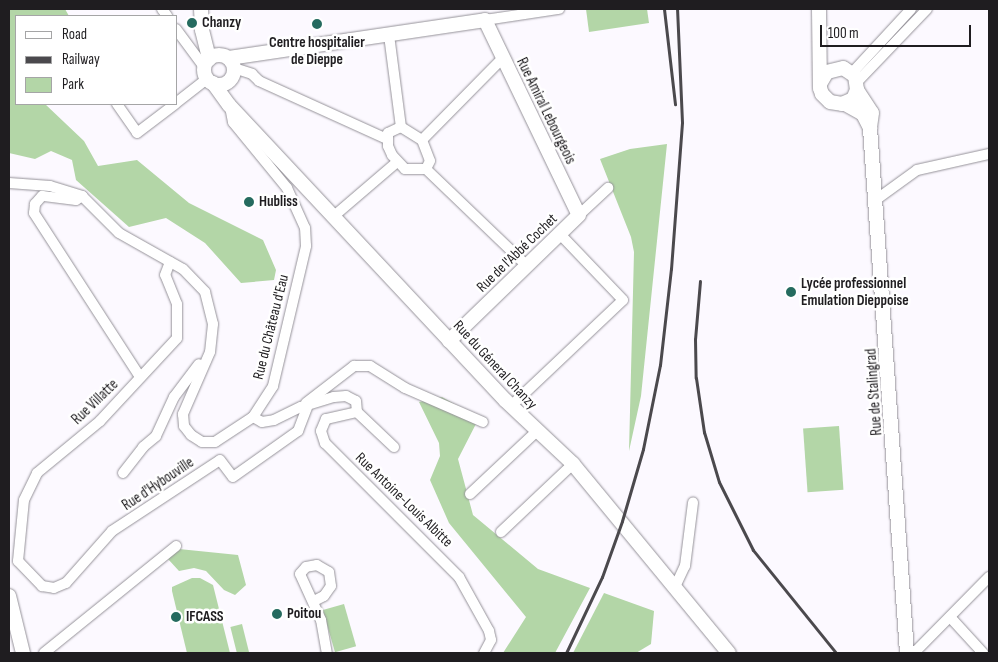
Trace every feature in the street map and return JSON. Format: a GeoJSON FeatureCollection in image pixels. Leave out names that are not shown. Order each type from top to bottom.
{"type":"FeatureCollection","features":[{"type":"Feature","properties":{"kind":"street"},"geometry":{"type":"LineString","coordinates":[[201,9],[202,30],[218,69],[229,105]]}},
{"type":"Feature","properties":{"kind":"street"},"geometry":{"type":"LineString","coordinates":[[178,101],[218,69],[389,35],[559,9]]}},
{"type":"Feature","properties":{"kind":"street"},"geometry":{"type":"LineString","coordinates":[[820,9],[821,82],[825,99],[836,104],[844,104],[863,114],[870,128]]}},
{"type":"Feature","properties":{"kind":"street"},"geometry":{"type":"LineString","coordinates":[[844,104],[853,99],[856,82],[911,9]]}},
{"type":"Feature","properties":{"kind":"street"},"geometry":{"type":"LineString","coordinates":[[856,82],[927,9]]}},
{"type":"Feature","properties":{"kind":"street","name":"Rue Amiral Lebourgeois"},"geometry":{"type":"LineString","coordinates":[[485,20],[502,59],[579,215]]}},
{"type":"Feature","properties":{"kind":"street"},"geometry":{"type":"LineString","coordinates":[[178,31],[218,69],[252,74],[259,81],[387,139],[397,162],[413,171],[426,169]]}},
{"type":"Feature","properties":{"kind":"street"},"geometry":{"type":"LineString","coordinates":[[389,35],[401,127]]}},
{"type":"Feature","properties":{"kind":"street"},"geometry":{"type":"LineString","coordinates":[[822,46],[837,68],[856,82]]}},
{"type":"Feature","properties":{"kind":"street"},"geometry":{"type":"LineString","coordinates":[[422,140],[502,59]]}},
{"type":"Feature","properties":{"kind":"street"},"geometry":{"type":"LineString","coordinates":[[821,82],[827,72],[837,68]]}},
{"type":"Feature","properties":{"kind":"street","name":"Rue de Stalingrad"},"geometry":{"type":"LineString","coordinates":[[856,82],[872,113],[870,128],[877,199],[907,653]]}},
{"type":"Feature","properties":{"kind":"street"},"geometry":{"type":"LineString","coordinates":[[118,105],[137,132],[173,105]]}},
{"type":"Feature","properties":{"kind":"street","name":"Rue du Géneral Chanzy"},"geometry":{"type":"LineString","coordinates":[[229,105],[511,406],[536,432],[573,464],[729,653]]}},
{"type":"Feature","properties":{"kind":"street","name":"Rue du Château d'Eau"},"geometry":{"type":"LineString","coordinates":[[9,183],[50,186],[82,196],[120,233],[183,269],[205,292],[213,324],[210,352],[188,398],[183,414],[184,426],[202,442],[215,442],[253,417],[274,386],[306,246],[305,228],[294,201],[233,122],[229,105]]}},
{"type":"Feature","properties":{"kind":"street"},"geometry":{"type":"LineString","coordinates":[[387,139],[393,129],[401,127],[422,140],[430,161],[426,169]]}},
{"type":"Feature","properties":{"kind":"street"},"geometry":{"type":"LineString","coordinates":[[877,199],[917,170],[989,154]]}},
{"type":"Feature","properties":{"kind":"street"},"geometry":{"type":"LineString","coordinates":[[334,216],[397,162]]}},
{"type":"Feature","properties":{"kind":"street"},"geometry":{"type":"LineString","coordinates":[[426,169],[527,266]]}},
{"type":"Feature","properties":{"kind":"street","name":"Rue de l'Abbé Cochet"},"geometry":{"type":"LineString","coordinates":[[449,341],[608,188]]}},
{"type":"Feature","properties":{"kind":"street"},"geometry":{"type":"LineString","coordinates":[[82,196],[76,200],[42,196],[35,204],[34,213],[140,377]]}},
{"type":"Feature","properties":{"kind":"street"},"geometry":{"type":"LineString","coordinates":[[511,406],[623,300],[560,234]]}},
{"type":"Feature","properties":{"kind":"street","name":"Rue Villatte"},"geometry":{"type":"LineString","coordinates":[[14,562],[24,500],[37,473],[100,421],[176,338],[177,304],[165,275],[170,262]]}},
{"type":"Feature","properties":{"kind":"street"},"geometry":{"type":"LineString","coordinates":[[123,473],[143,446],[156,436],[174,397],[210,352]]}},
{"type":"Feature","properties":{"kind":"street"},"geometry":{"type":"LineString","coordinates":[[304,406],[354,366],[370,366],[404,388],[482,422]]}},
{"type":"Feature","properties":{"kind":"street","name":"Rue Antoine-Louis Albitte"},"geometry":{"type":"LineString","coordinates":[[253,417],[262,422],[274,420],[304,406],[346,396],[356,401],[357,412],[394,447]]}},
{"type":"Feature","properties":{"kind":"street","name":"Rue d'Hybouville"},"geometry":{"type":"LineString","coordinates":[[14,562],[42,586],[54,588],[66,583],[112,531],[220,460],[233,477],[298,432],[304,406]]}},
{"type":"Feature","properties":{"kind":"street","name":"Rue Antoine-Louis Albitte"},"geometry":{"type":"LineString","coordinates":[[357,412],[326,419],[321,431],[326,443],[452,568],[488,631],[491,640],[484,653]]}},
{"type":"Feature","properties":{"kind":"street"},"geometry":{"type":"LineString","coordinates":[[470,494],[536,432]]}},
{"type":"Feature","properties":{"kind":"street"},"geometry":{"type":"LineString","coordinates":[[502,532],[573,464]]}},
{"type":"Feature","properties":{"kind":"street"},"geometry":{"type":"LineString","coordinates":[[675,587],[685,566],[693,503]]}},
{"type":"Feature","properties":{"kind":"street"},"geometry":{"type":"LineString","coordinates":[[44,653],[176,546]]}},
{"type":"Feature","properties":{"kind":"street"},"geometry":{"type":"LineString","coordinates":[[914,653],[989,577]]}},
{"type":"Feature","properties":{"kind":"street"},"geometry":{"type":"LineString","coordinates":[[9,596],[23,653]]}},
{"type":"Feature","properties":{"kind":"street"},"geometry":{"type":"LineString","coordinates":[[314,601],[327,653]]}},
{"type":"Feature","properties":{"kind":"street"},"geometry":{"type":"LineString","coordinates":[[950,617],[983,653]]}},
{"type":"Feature","properties":{"kind":"green space"},"geometry":{"type":"Polygon","coordinates":[[[9,9],[65,9],[68,15],[15,15],[15,105],[46,105],[84,141],[98,166],[137,160],[189,203],[263,240],[276,270],[274,280],[241,283],[205,243],[166,218],[129,227],[76,180],[72,160],[51,151],[35,159],[9,153],[9,9]]]}},
{"type":"Feature","properties":{"kind":"green space"},"geometry":{"type":"Polygon","coordinates":[[[586,9],[647,9],[649,23],[589,32],[586,9]]]}},
{"type":"Feature","properties":{"kind":"green space"},"geometry":{"type":"Polygon","coordinates":[[[667,144],[641,396],[629,451],[634,252],[631,237],[600,159],[630,149],[667,144]]]}},
{"type":"Feature","properties":{"kind":"green space"},"geometry":{"type":"Polygon","coordinates":[[[442,397],[479,418],[458,459],[473,515],[538,569],[590,588],[555,653],[503,653],[526,617],[449,523],[430,480],[440,456],[439,443],[419,402],[442,397]]]}},
{"type":"Feature","properties":{"kind":"green space"},"geometry":{"type":"Polygon","coordinates":[[[839,426],[843,490],[808,492],[803,429],[839,426]]]}},
{"type":"Feature","properties":{"kind":"green space"},"geometry":{"type":"Polygon","coordinates":[[[179,549],[238,555],[246,585],[235,595],[224,590],[206,571],[194,568],[179,571],[168,559],[179,549]]]}},
{"type":"Feature","properties":{"kind":"green space"},"geometry":{"type":"Polygon","coordinates":[[[192,578],[200,578],[213,585],[230,653],[187,653],[172,587],[192,578]]]}},
{"type":"Feature","properties":{"kind":"green space"},"geometry":{"type":"Polygon","coordinates":[[[604,593],[654,611],[651,644],[636,653],[573,653],[604,593]]]}},
{"type":"Feature","properties":{"kind":"green space"},"geometry":{"type":"Polygon","coordinates":[[[344,604],[356,646],[335,652],[323,610],[344,604]]]}},
{"type":"Feature","properties":{"kind":"green space"},"geometry":{"type":"Polygon","coordinates":[[[242,624],[249,653],[237,653],[230,627],[242,624]]]}},
{"type":"Feature","properties":{"kind":"railway"},"geometry":{"type":"LineString","coordinates":[[664,9],[675,104]]}},
{"type":"Feature","properties":{"kind":"railway"},"geometry":{"type":"LineString","coordinates":[[566,653],[602,577],[622,521],[643,449],[660,365],[671,269],[682,122],[677,9]]}},
{"type":"Feature","properties":{"kind":"railway"},"geometry":{"type":"LineString","coordinates":[[700,281],[695,339],[696,378],[704,432],[719,482],[753,550],[836,653]]}},
{"type":"Feature","properties":{"kind":"place","name":"Chanzy"},"geometry":{"type":"Point","coordinates":[192,23]}},
{"type":"Feature","properties":{"kind":"place","name":"Centre hospitalier de Dieppe"},"geometry":{"type":"Point","coordinates":[317,24]}},
{"type":"Feature","properties":{"kind":"place","name":"Hubliss"},"geometry":{"type":"Point","coordinates":[249,202]}},
{"type":"Feature","properties":{"kind":"place","name":"Lycée professionnel Emulation Dieppoise"},"geometry":{"type":"Point","coordinates":[791,292]}},
{"type":"Feature","properties":{"kind":"place","name":"Poitou"},"geometry":{"type":"Point","coordinates":[277,614]}},
{"type":"Feature","properties":{"kind":"place","name":"IFCASS"},"geometry":{"type":"Point","coordinates":[176,617]}}]}
